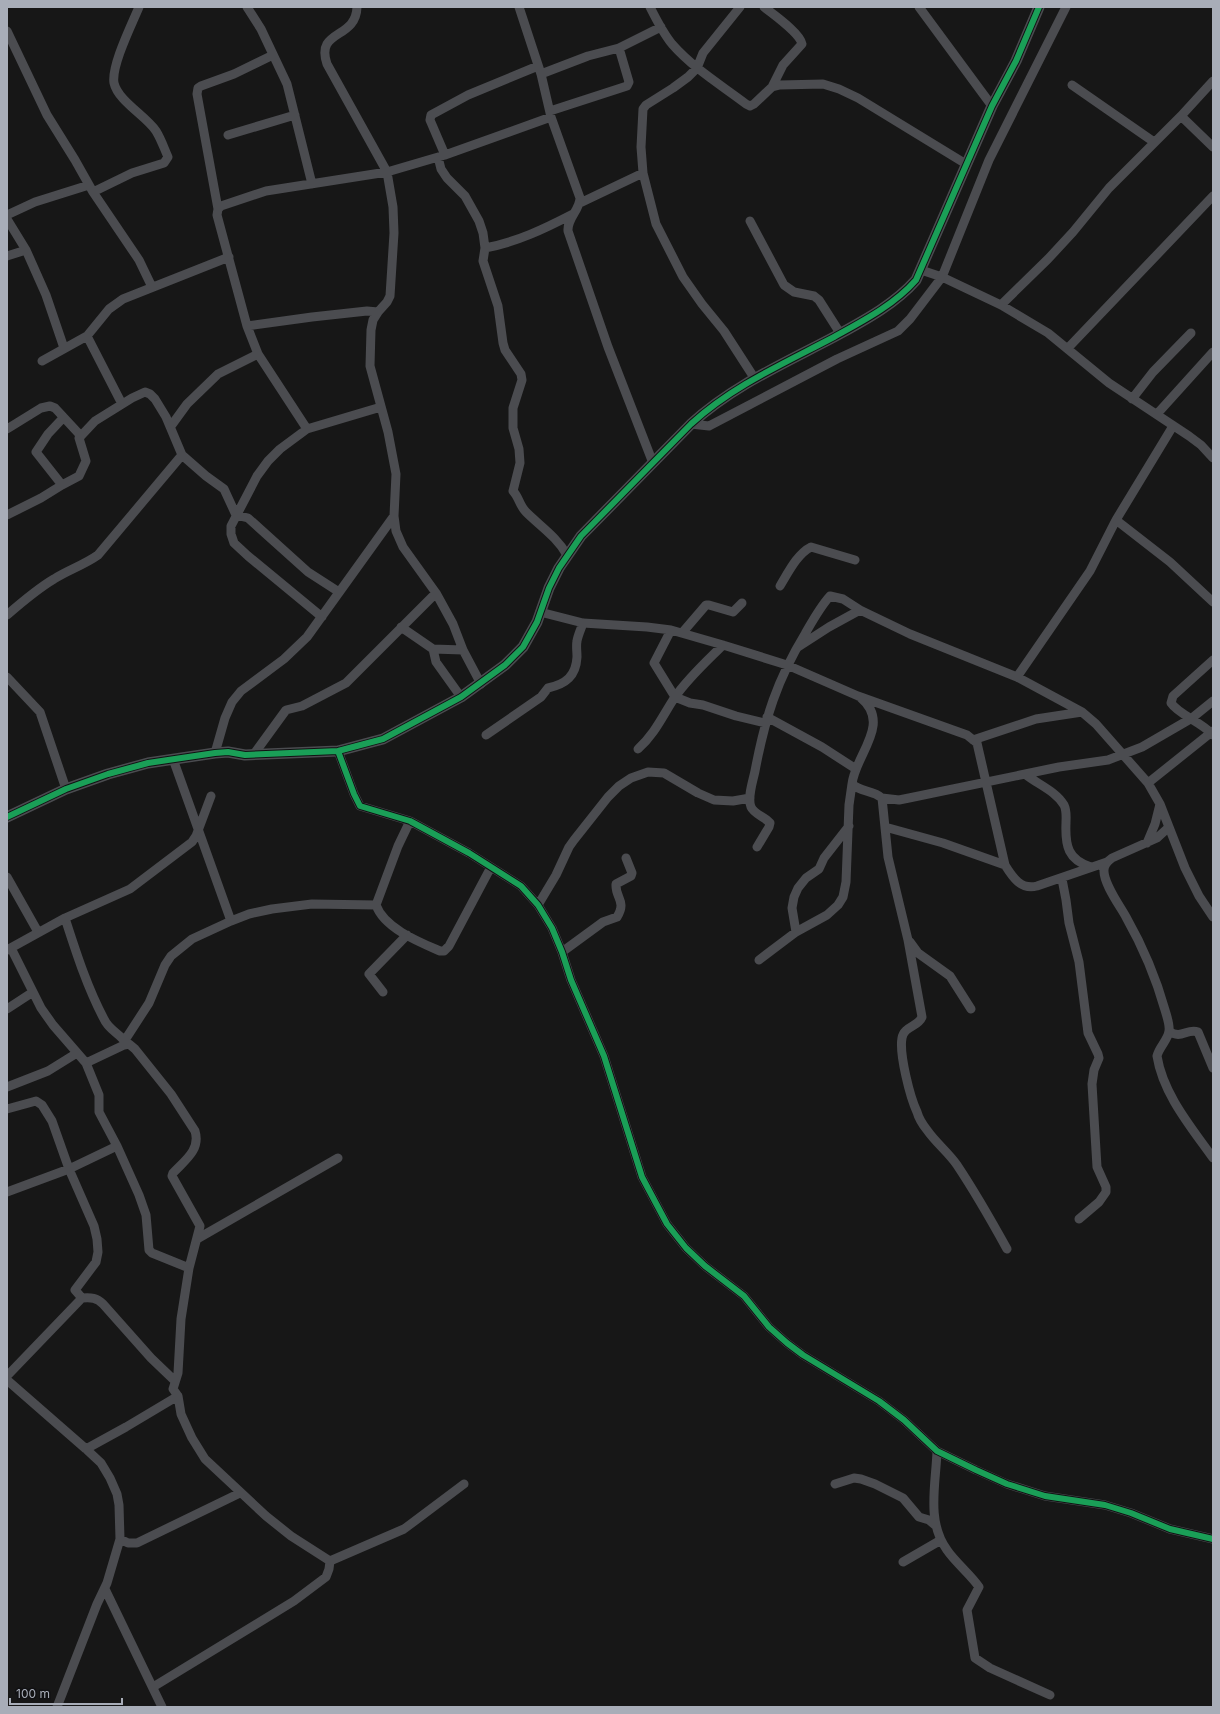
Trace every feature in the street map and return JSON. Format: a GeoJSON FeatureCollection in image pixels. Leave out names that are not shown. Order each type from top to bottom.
{"type":"FeatureCollection","features":[{"type":"Feature","properties":{"kind":"street"},"geometry":{"type":"LineString","coordinates":[[7,215],[35,202],[91,188],[164,163],[168,157],[157,132],[125,100],[116,89],[114,82],[118,59],[139,7]]}},
{"type":"Feature","properties":{"kind":"street"},"geometry":{"type":"LineString","coordinates":[[247,7],[261,29],[287,84],[312,184]]}},
{"type":"Feature","properties":{"kind":"street"},"geometry":{"type":"LineString","coordinates":[[357,7],[356,17],[351,24],[329,41],[324,47],[324,53],[327,64],[387,172],[393,214],[390,296],[373,320],[371,330],[370,366],[388,432],[396,474],[394,516],[396,531],[403,547],[436,593],[453,624],[463,650],[481,684]]}},
{"type":"Feature","properties":{"kind":"street"},"geometry":{"type":"LineString","coordinates":[[519,7],[551,114],[580,198],[580,203]]}},
{"type":"Feature","properties":{"kind":"street"},"geometry":{"type":"LineString","coordinates":[[650,7],[671,42],[697,68],[750,106],[772,87],[783,65],[802,44],[791,30],[764,7]]}},
{"type":"Feature","properties":{"kind":"street"},"geometry":{"type":"LineString","coordinates":[[740,7],[702,53],[697,68],[688,77],[646,105],[643,109],[641,147],[643,173],[656,224],[684,277],[702,304],[724,331],[755,379]]}},
{"type":"Feature","properties":{"kind":"street"},"geometry":{"type":"LineString","coordinates":[[919,7],[992,106]]}},
{"type":"Feature","properties":{"kind":"street"},"geometry":{"type":"LineString","coordinates":[[7,816],[66,789],[108,774],[148,763],[228,752],[245,755],[338,751],[384,738],[461,697],[481,684],[505,665],[523,647],[532,634],[552,581],[567,555],[581,536],[705,411],[755,379],[879,311],[909,288],[921,270],[992,106],[1016,61],[1039,7]]}},
{"type":"Feature","properties":{"kind":"street"},"geometry":{"type":"LineString","coordinates":[[691,424],[709,426],[837,359],[898,331],[910,319],[942,277],[989,160],[1066,7]]}},
{"type":"Feature","properties":{"kind":"street"},"geometry":{"type":"LineString","coordinates":[[567,555],[562,545],[525,511],[519,503],[518,496],[513,491],[520,463],[513,428],[513,408],[522,380],[521,374],[503,343],[498,306],[483,261],[485,248],[483,233],[479,221],[465,196],[447,178],[441,169],[442,156],[430,120],[430,115],[468,95],[539,70],[619,48],[661,27]]}},
{"type":"Feature","properties":{"kind":"street"},"geometry":{"type":"LineString","coordinates":[[7,31],[47,115],[91,188],[139,260],[152,287]]}},
{"type":"Feature","properties":{"kind":"street"},"geometry":{"type":"LineString","coordinates":[[218,210],[221,206],[266,191],[387,172],[442,156],[627,86],[629,82],[619,48]]}},
{"type":"Feature","properties":{"kind":"street"},"geometry":{"type":"LineString","coordinates":[[273,55],[234,74],[201,86],[198,88],[197,94],[218,210],[217,215],[247,326],[258,354],[307,429]]}},
{"type":"Feature","properties":{"kind":"street"},"geometry":{"type":"LineString","coordinates":[[1001,305],[1058,248],[1109,188],[1181,116],[1213,81]]}},
{"type":"Feature","properties":{"kind":"street"},"geometry":{"type":"LineString","coordinates":[[772,87],[780,85],[823,84],[839,88],[897,120],[966,164]]}},
{"type":"Feature","properties":{"kind":"street"},"geometry":{"type":"LineString","coordinates":[[1072,85],[1154,142]]}},
{"type":"Feature","properties":{"kind":"street"},"geometry":{"type":"LineString","coordinates":[[228,134],[295,115]]}},
{"type":"Feature","properties":{"kind":"street"},"geometry":{"type":"LineString","coordinates":[[1181,116],[1213,147]]}},
{"type":"Feature","properties":{"kind":"street"},"geometry":{"type":"LineString","coordinates":[[643,173],[580,203],[568,223],[568,231],[608,347],[653,463]]}},
{"type":"Feature","properties":{"kind":"street"},"geometry":{"type":"LineString","coordinates":[[1068,348],[1213,196]]}},
{"type":"Feature","properties":{"kind":"street"},"geometry":{"type":"LineString","coordinates":[[485,248],[506,244],[537,232],[573,214]]}},
{"type":"Feature","properties":{"kind":"street"},"geometry":{"type":"LineString","coordinates":[[7,219],[26,250],[46,295],[64,348]]}},
{"type":"Feature","properties":{"kind":"street"},"geometry":{"type":"LineString","coordinates":[[750,221],[784,285],[794,292],[814,296],[819,300],[840,333]]}},
{"type":"Feature","properties":{"kind":"street"},"geometry":{"type":"LineString","coordinates":[[7,256],[26,250]]}},
{"type":"Feature","properties":{"kind":"street"},"geometry":{"type":"LineString","coordinates":[[42,361],[87,336],[109,309],[123,299],[229,257]]}},
{"type":"Feature","properties":{"kind":"street"},"geometry":{"type":"LineString","coordinates":[[921,270],[942,277],[1001,305],[1048,332],[1098,375],[1201,445],[1213,458]]}},
{"type":"Feature","properties":{"kind":"street"},"geometry":{"type":"LineString","coordinates":[[247,326],[367,311],[378,312]]}},
{"type":"Feature","properties":{"kind":"street"},"geometry":{"type":"LineString","coordinates":[[1132,398],[1153,372],[1191,333]]}},
{"type":"Feature","properties":{"kind":"street"},"geometry":{"type":"LineString","coordinates":[[87,336],[122,404]]}},
{"type":"Feature","properties":{"kind":"street"},"geometry":{"type":"LineString","coordinates":[[1157,414],[1213,352]]}},
{"type":"Feature","properties":{"kind":"street"},"geometry":{"type":"LineString","coordinates":[[171,426],[187,404],[218,374],[258,354]]}},
{"type":"Feature","properties":{"kind":"street"},"geometry":{"type":"LineString","coordinates":[[8,511],[41,498],[79,476],[84,466],[86,457],[79,438],[95,422],[122,404],[144,392],[150,394],[155,399],[171,426],[178,448],[182,455],[206,476],[224,489],[236,516]]}},
{"type":"Feature","properties":{"kind":"street"},"geometry":{"type":"LineString","coordinates":[[7,429],[46,406],[55,408],[81,436]]}},
{"type":"Feature","properties":{"kind":"street"},"geometry":{"type":"LineString","coordinates":[[322,617],[234,543],[231,534],[231,526],[257,476],[268,461],[280,449],[307,429],[381,407]]}},
{"type":"Feature","properties":{"kind":"street"},"geometry":{"type":"LineString","coordinates":[[62,485],[36,452],[48,434],[63,418]]}},
{"type":"Feature","properties":{"kind":"street"},"geometry":{"type":"LineString","coordinates":[[1017,677],[1090,571],[1116,520],[1173,426]]}},
{"type":"Feature","properties":{"kind":"street"},"geometry":{"type":"LineString","coordinates":[[7,615],[55,578],[83,565],[98,555],[182,455]]}},
{"type":"Feature","properties":{"kind":"street"},"geometry":{"type":"LineString","coordinates":[[236,516],[248,518],[278,543],[308,572],[340,592]]}},
{"type":"Feature","properties":{"kind":"street"},"geometry":{"type":"LineString","coordinates":[[215,753],[225,718],[232,702],[241,691],[284,659],[306,637],[394,516]]}},
{"type":"Feature","properties":{"kind":"street"},"geometry":{"type":"LineString","coordinates":[[1116,520],[1170,562],[1213,602]]}},
{"type":"Feature","properties":{"kind":"street"},"geometry":{"type":"LineString","coordinates":[[780,586],[794,564],[807,549],[811,547],[855,560]]}},
{"type":"Feature","properties":{"kind":"street"},"geometry":{"type":"LineString","coordinates":[[254,754],[286,710],[302,706],[346,683],[436,593]]}},
{"type":"Feature","properties":{"kind":"street"},"geometry":{"type":"LineString","coordinates":[[757,847],[770,823],[754,811],[750,804],[766,720],[774,696],[795,649],[816,615],[830,596],[843,599],[860,610],[910,634],[1017,677],[1082,712],[1096,724],[1148,783],[1160,804],[1185,868],[1199,896],[1213,917]]}},
{"type":"Feature","properties":{"kind":"street"},"geometry":{"type":"LineString","coordinates":[[682,633],[706,605],[709,604],[733,612],[742,603]]}},
{"type":"Feature","properties":{"kind":"street"},"geometry":{"type":"LineString","coordinates":[[795,649],[829,626],[860,610]]}},
{"type":"Feature","properties":{"kind":"street"},"geometry":{"type":"LineString","coordinates":[[540,612],[583,623],[671,630],[723,645],[787,665],[858,696],[957,731],[973,740],[979,747],[1005,865],[1012,876],[1024,887],[1030,888],[1062,879],[1107,862],[1157,838],[1169,828]]}},
{"type":"Feature","properties":{"kind":"street"},"geometry":{"type":"LineString","coordinates":[[486,736],[541,697],[548,688],[562,685],[568,679],[574,670],[577,658],[577,641],[583,623]]}},
{"type":"Feature","properties":{"kind":"street"},"geometry":{"type":"LineString","coordinates":[[401,627],[433,649],[463,650]]}},
{"type":"Feature","properties":{"kind":"street"},"geometry":{"type":"LineString","coordinates":[[671,630],[654,663],[675,697],[690,703],[703,704],[736,716],[766,720],[822,747],[856,769]]}},
{"type":"Feature","properties":{"kind":"street"},"geometry":{"type":"LineString","coordinates":[[638,749],[648,741],[675,697],[692,676],[723,645]]}},
{"type":"Feature","properties":{"kind":"street"},"geometry":{"type":"LineString","coordinates":[[433,649],[436,662],[461,697]]}},
{"type":"Feature","properties":{"kind":"street"},"geometry":{"type":"LineString","coordinates":[[1148,783],[1212,733],[1173,706],[1171,700],[1213,660]]}},
{"type":"Feature","properties":{"kind":"street"},"geometry":{"type":"LineString","coordinates":[[7,678],[40,712],[66,789]]}},
{"type":"Feature","properties":{"kind":"street"},"geometry":{"type":"LineString","coordinates":[[759,960],[796,932],[827,915],[838,905],[843,897],[846,882],[852,784],[856,769],[872,729],[873,716],[869,706],[858,696]]}},
{"type":"Feature","properties":{"kind":"street"},"geometry":{"type":"LineString","coordinates":[[852,784],[858,789],[877,794],[882,798],[899,800],[1025,774],[1096,763],[1124,755],[1142,747],[1192,718],[1213,702]]}},
{"type":"Feature","properties":{"kind":"street"},"geometry":{"type":"LineString","coordinates":[[973,740],[1036,719],[1082,712]]}},
{"type":"Feature","properties":{"kind":"street"},"geometry":{"type":"LineString","coordinates":[[338,751],[360,806],[410,821],[469,853],[520,886],[538,905],[552,928],[571,980],[592,1024],[606,1062],[642,1177],[667,1224],[686,1248],[705,1266],[744,1296],[769,1326],[787,1343],[803,1355],[879,1401],[904,1420],[937,1451],[976,1470],[1007,1484],[1045,1496],[1105,1505],[1131,1513],[1170,1530],[1213,1540]]}},
{"type":"Feature","properties":{"kind":"street"},"geometry":{"type":"LineString","coordinates":[[173,760],[231,920]]}},
{"type":"Feature","properties":{"kind":"street"},"geometry":{"type":"LineString","coordinates":[[538,905],[551,885],[569,847],[574,840],[608,797],[619,786],[631,778],[648,772],[664,773],[698,793],[714,800],[733,801],[750,798]]}},
{"type":"Feature","properties":{"kind":"street"},"geometry":{"type":"LineString","coordinates":[[1025,774],[1053,794],[1063,804],[1066,813],[1066,839],[1072,856],[1080,863],[1091,867]]}},
{"type":"Feature","properties":{"kind":"street"},"geometry":{"type":"LineString","coordinates":[[189,1268],[150,1252],[146,1216],[139,1195],[117,1146],[99,1112],[99,1095],[86,1063],[53,1025],[41,1008],[9,949],[65,918],[130,889],[186,847],[192,842],[199,830],[211,796]]}},
{"type":"Feature","properties":{"kind":"street"},"geometry":{"type":"LineString","coordinates":[[882,798],[888,857],[908,940],[922,1017],[916,1024],[906,1030],[901,1039],[904,1065],[915,1106],[928,1132],[956,1163],[969,1183],[986,1210],[1007,1249]]}},
{"type":"Feature","properties":{"kind":"street"},"geometry":{"type":"LineString","coordinates":[[1147,843],[1155,824],[1160,804]]}},
{"type":"Feature","properties":{"kind":"street"},"geometry":{"type":"LineString","coordinates":[[410,821],[398,846],[376,905],[378,910],[392,925],[407,935],[440,951],[444,951],[449,946],[491,867]]}},
{"type":"Feature","properties":{"kind":"street"},"geometry":{"type":"LineString","coordinates":[[796,932],[792,908],[794,897],[798,888],[806,878],[818,869],[824,858],[837,844],[849,826]]}},
{"type":"Feature","properties":{"kind":"street"},"geometry":{"type":"LineString","coordinates":[[885,827],[943,843],[1005,865]]}},
{"type":"Feature","properties":{"kind":"street"},"geometry":{"type":"LineString","coordinates":[[562,952],[603,922],[617,916],[622,906],[616,884],[630,876],[632,873],[626,858]]}},
{"type":"Feature","properties":{"kind":"street"},"geometry":{"type":"LineString","coordinates":[[1107,862],[1104,869],[1106,879],[1138,940],[1154,975],[1168,1020],[1169,1031],[1158,1051],[1158,1061],[1168,1088],[1177,1105],[1213,1158]]}},
{"type":"Feature","properties":{"kind":"street"},"geometry":{"type":"LineString","coordinates":[[7,877],[38,932]]}},
{"type":"Feature","properties":{"kind":"street"},"geometry":{"type":"LineString","coordinates":[[1062,879],[1069,923],[1079,962],[1088,1033],[1099,1058],[1094,1070],[1092,1084],[1097,1167],[1106,1188],[1106,1192],[1099,1202],[1079,1219]]}},
{"type":"Feature","properties":{"kind":"street"},"geometry":{"type":"LineString","coordinates":[[86,1063],[126,1042],[149,1003],[165,965],[171,956],[192,939],[231,920],[272,909],[312,904],[376,905]]}},
{"type":"Feature","properties":{"kind":"street"},"geometry":{"type":"LineString","coordinates":[[65,918],[87,980],[110,1029],[135,1049],[166,1089],[197,1136],[195,1148],[172,1175],[200,1226],[189,1268],[181,1319],[178,1373],[173,1389],[178,1396],[181,1414],[198,1450],[205,1459],[266,1516],[291,1536],[330,1561]]}},
{"type":"Feature","properties":{"kind":"street"},"geometry":{"type":"LineString","coordinates":[[383,992],[369,974],[407,935]]}},
{"type":"Feature","properties":{"kind":"street"},"geometry":{"type":"LineString","coordinates":[[908,940],[918,953],[950,976],[971,1009]]}},
{"type":"Feature","properties":{"kind":"street"},"geometry":{"type":"LineString","coordinates":[[7,1009],[33,992]]}},
{"type":"Feature","properties":{"kind":"street"},"geometry":{"type":"LineString","coordinates":[[1169,1031],[1179,1035],[1194,1031],[1198,1032],[1213,1068]]}},
{"type":"Feature","properties":{"kind":"street"},"geometry":{"type":"LineString","coordinates":[[7,1087],[48,1071],[77,1053]]}},
{"type":"Feature","properties":{"kind":"street"},"geometry":{"type":"LineString","coordinates":[[7,1109],[29,1102],[39,1102],[52,1122],[69,1169],[94,1226],[98,1246],[96,1262],[75,1288],[76,1293],[82,1298],[99,1300],[151,1358],[175,1381]]}},
{"type":"Feature","properties":{"kind":"street"},"geometry":{"type":"LineString","coordinates":[[7,1192],[69,1169],[117,1146]]}},
{"type":"Feature","properties":{"kind":"street"},"geometry":{"type":"LineString","coordinates":[[197,1239],[338,1158]]}},
{"type":"Feature","properties":{"kind":"street"},"geometry":{"type":"LineString","coordinates":[[7,1376],[82,1298]]}},
{"type":"Feature","properties":{"kind":"street"},"geometry":{"type":"LineString","coordinates":[[7,1380],[100,1463],[110,1478],[117,1494],[119,1505],[120,1539],[105,1589],[97,1604],[57,1707]]}},
{"type":"Feature","properties":{"kind":"street"},"geometry":{"type":"LineString","coordinates":[[86,1449],[178,1396]]}},
{"type":"Feature","properties":{"kind":"street"},"geometry":{"type":"LineString","coordinates":[[937,1451],[934,1519],[941,1540],[951,1556],[979,1587],[967,1610],[975,1658],[990,1668],[1050,1695]]}},
{"type":"Feature","properties":{"kind":"street"},"geometry":{"type":"LineString","coordinates":[[835,1484],[854,1478],[875,1484],[904,1498],[920,1517],[929,1520],[936,1525]]}},
{"type":"Feature","properties":{"kind":"street"},"geometry":{"type":"LineString","coordinates":[[330,1561],[404,1529],[464,1484]]}},
{"type":"Feature","properties":{"kind":"street"},"geometry":{"type":"LineString","coordinates":[[120,1539],[128,1543],[137,1543],[240,1493]]}},
{"type":"Feature","properties":{"kind":"street"},"geometry":{"type":"LineString","coordinates":[[903,1562],[941,1540]]}},
{"type":"Feature","properties":{"kind":"street"},"geometry":{"type":"LineString","coordinates":[[153,1687],[294,1601],[326,1577],[329,1570],[330,1561]]}},
{"type":"Feature","properties":{"kind":"street"},"geometry":{"type":"LineString","coordinates":[[105,1589],[162,1707]]}},
{"type":"Feature","properties":{"kind":"cycle path"},"geometry":{"type":"LineString","coordinates":[[7,817],[66,789],[108,774],[148,763],[228,752],[245,755],[338,751],[383,739],[461,697],[505,665],[523,647],[537,622],[549,588],[559,568],[581,536],[691,424],[707,410],[741,387],[878,312],[898,297],[916,280],[992,106],[1016,61],[1039,7]]}},
{"type":"Feature","properties":{"kind":"cycle path"},"geometry":{"type":"LineString","coordinates":[[338,751],[360,806],[410,821],[469,853],[521,886],[538,905],[552,928],[571,980],[604,1056],[642,1177],[667,1224],[686,1248],[705,1266],[744,1296],[769,1327],[803,1355],[879,1401],[904,1420],[937,1451],[976,1470],[1007,1484],[1045,1496],[1105,1505],[1131,1513],[1170,1529],[1213,1539]]}}]}
